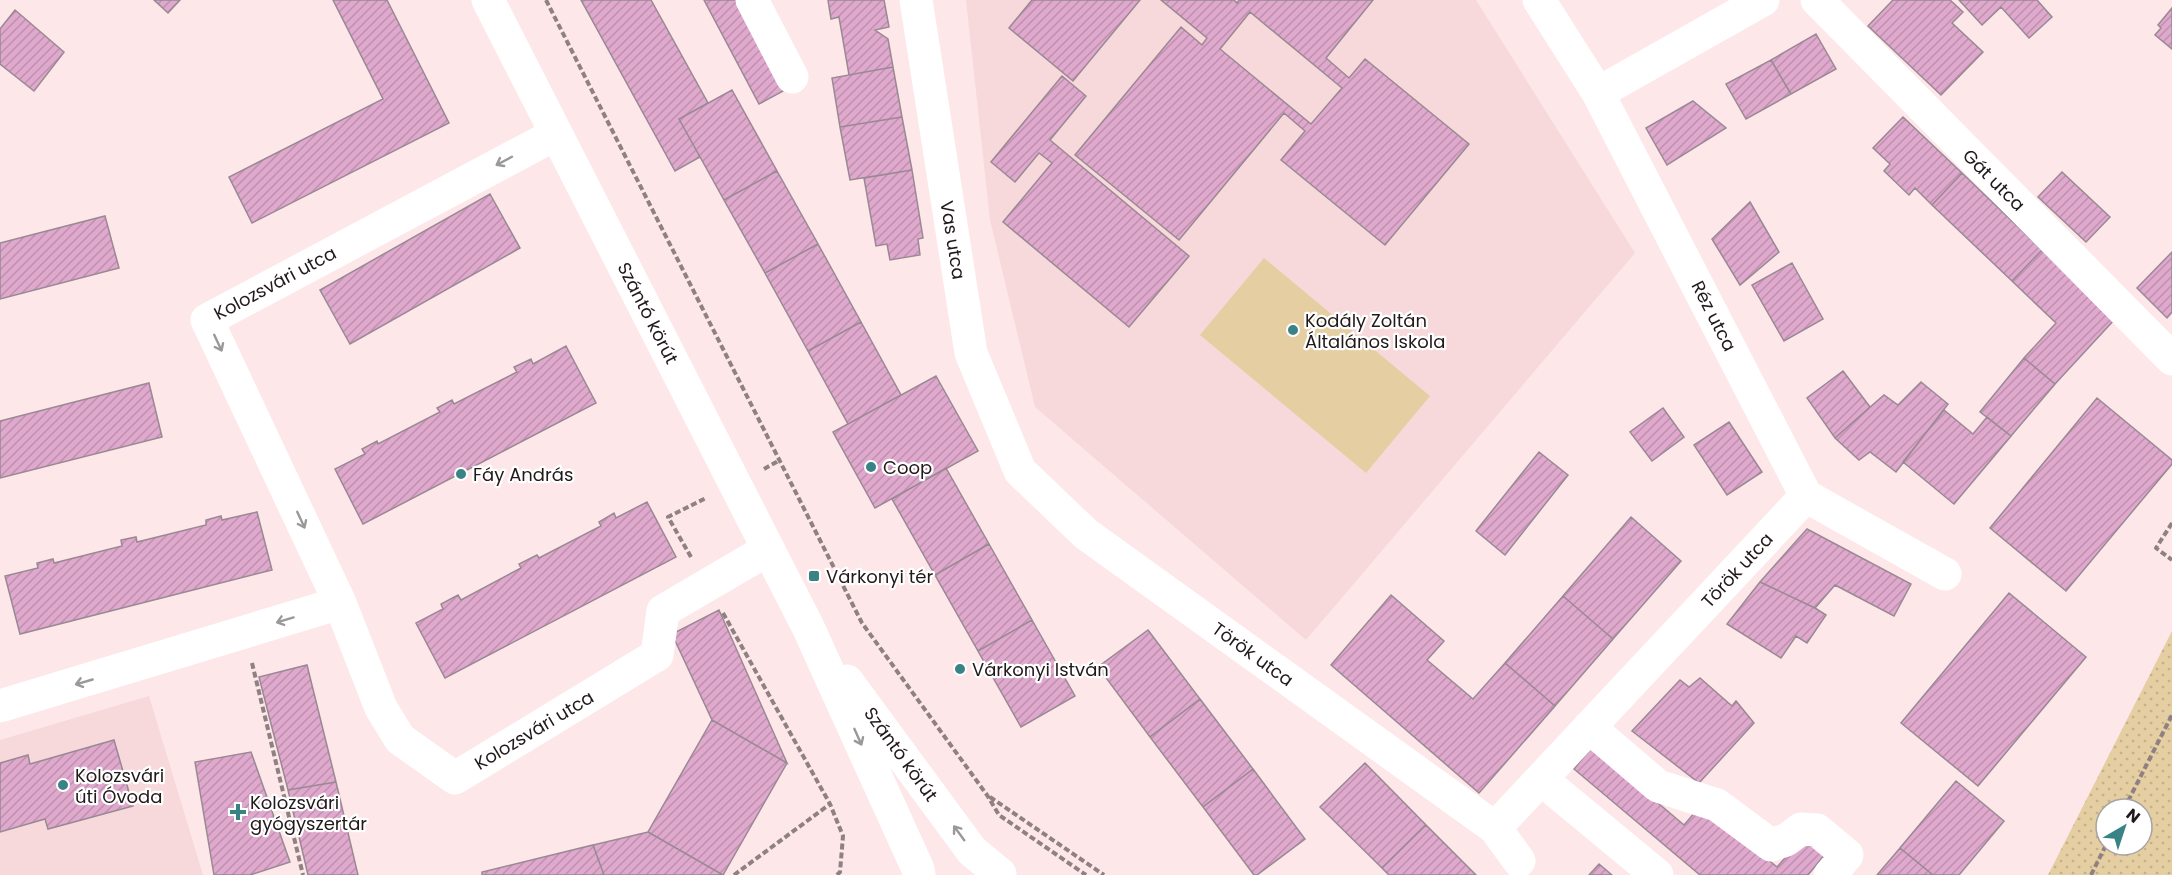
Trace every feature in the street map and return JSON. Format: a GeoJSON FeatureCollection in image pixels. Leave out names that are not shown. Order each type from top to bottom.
{"type":"FeatureCollection","features":[{"type":"Feature","properties":{"kind":"street","name":"Szántó körút"},"geometry":{"type":"LineString","coordinates":[[488,0],[808,627],[919,875]]}},
{"type":"Feature","properties":{"kind":"street"},"geometry":{"type":"LineString","coordinates":[[752,0],[792,77]]}},
{"type":"Feature","properties":{"kind":"street","name":"Vas utca"},"geometry":{"type":"LineString","coordinates":[[916,0],[971,353],[1020,471]]}},
{"type":"Feature","properties":{"kind":"street","name":"Réz utca"},"geometry":{"type":"LineString","coordinates":[[1539,0],[1598,93],[1806,496]]}},
{"type":"Feature","properties":{"kind":"street"},"geometry":{"type":"LineString","coordinates":[[1598,93],[1762,0]]}},
{"type":"Feature","properties":{"kind":"street","name":"Gát utca"},"geometry":{"type":"LineString","coordinates":[[1817,0],[2172,359]]}},
{"type":"Feature","properties":{"kind":"street","name":"Kolozsvári utca"},"geometry":{"type":"LineString","coordinates":[[556,134],[207,320],[340,603],[381,708],[400,739],[455,778],[657,655],[663,611],[767,550]]}},
{"type":"Feature","properties":{"kind":"street","name":"Török utca"},"geometry":{"type":"LineString","coordinates":[[1020,471],[1086,534],[1495,828],[1520,861]]}},
{"type":"Feature","properties":{"kind":"street"},"geometry":{"type":"LineString","coordinates":[[1806,496],[1945,574]]}},
{"type":"Feature","properties":{"kind":"street","name":"Török utca"},"geometry":{"type":"LineString","coordinates":[[1495,828],[1806,496]]}},
{"type":"Feature","properties":{"kind":"street"},"geometry":{"type":"LineString","coordinates":[[0,706],[340,603]]}},
{"type":"Feature","properties":{"kind":"street","name":"Szántó körút"},"geometry":{"type":"LineString","coordinates":[[808,627],[972,851],[999,875]]}},
{"type":"Feature","properties":{"kind":"street"},"geometry":{"type":"LineString","coordinates":[[1589,727],[1658,786],[1717,805],[1771,845],[1785,840],[1801,829],[1817,830],[1847,855],[1830,875]]}},
{"type":"Feature","properties":{"kind":"street"},"geometry":{"type":"LineString","coordinates":[[1541,779],[1657,875]]}},
{"type":"Feature","properties":{"kind":"street"},"geometry":{"type":"LineString","coordinates":[[999,875],[1005,875]]}},
{"type":"Feature","properties":{"kind":"path"},"geometry":{"type":"LineString","coordinates":[[546,0],[862,622],[999,815],[1086,875]]}},
{"type":"Feature","properties":{"kind":"path"},"geometry":{"type":"LineString","coordinates":[[668,517],[830,804],[843,836],[840,872],[837,875]]}},
{"type":"Feature","properties":{"kind":"path"},"geometry":{"type":"LineString","coordinates":[[2172,523],[2156,548],[2172,560]]}},
{"type":"Feature","properties":{"kind":"path"},"geometry":{"type":"LineString","coordinates":[[245,632],[303,875]]}},
{"type":"Feature","properties":{"kind":"path"},"geometry":{"type":"LineString","coordinates":[[2130,797],[2172,715]]}},
{"type":"Feature","properties":{"kind":"path"},"geometry":{"type":"LineString","coordinates":[[987,795],[1104,875]]}},
{"type":"Feature","properties":{"kind":"path"},"geometry":{"type":"LineString","coordinates":[[734,875],[830,804]]}},
{"type":"Feature","properties":{"kind":"path"},"geometry":{"type":"LineString","coordinates":[[2091,875],[2100,857]]}},
{"type":"Feature","properties":{"kind":"shaded area","name":"Kodály Zoltán Általános Iskola"},"geometry":{"type":"Polygon","coordinates":[[[966,0],[1476,0],[1635,253],[1306,640],[1035,407],[990,220],[966,0]]]}},
{"type":"Feature","properties":{"kind":"shaded area"},"geometry":{"type":"Polygon","coordinates":[[[1264,258],[1430,396],[1366,473],[1200,335],[1264,258]]]}},
{"type":"Feature","properties":{"kind":"shaded area"},"geometry":{"type":"Polygon","coordinates":[[[2172,631],[2172,875],[2048,875],[2172,631]]]}},
{"type":"Feature","properties":{"kind":"shaded area"},"geometry":{"type":"Polygon","coordinates":[[[149,696],[203,875],[0,875],[0,740],[149,696]]]}},
{"type":"Feature","properties":{"kind":"building"},"geometry":{"type":"Polygon","coordinates":[[[154,0],[180,0],[168,13],[154,0]]]}},
{"type":"Feature","properties":{"kind":"building"},"geometry":{"type":"Polygon","coordinates":[[[333,0],[387,0],[449,123],[252,223],[229,177],[383,99],[333,0]]]}},
{"type":"Feature","properties":{"kind":"building"},"geometry":{"type":"Polygon","coordinates":[[[581,0],[651,0],[708,103],[679,119],[700,157],[675,171],[581,0]]]}},
{"type":"Feature","properties":{"kind":"building"},"geometry":{"type":"Polygon","coordinates":[[[704,0],[738,0],[785,90],[759,104],[704,0]]]}},
{"type":"Feature","properties":{"kind":"building"},"geometry":{"type":"Polygon","coordinates":[[[828,0],[884,0],[889,27],[875,30],[888,39],[893,67],[849,75],[839,17],[831,19],[828,0]]]}},
{"type":"Feature","properties":{"kind":"building"},"geometry":{"type":"Polygon","coordinates":[[[1032,0],[1140,0],[1073,81],[1009,28],[1032,0]]]}},
{"type":"Feature","properties":{"kind":"building"},"geometry":{"type":"Polygon","coordinates":[[[1161,0],[1234,0],[1237,3],[1239,0],[1373,0],[1326,58],[1349,78],[1365,59],[1469,144],[1385,245],[1281,160],[1305,131],[1284,113],[1179,240],[1075,155],[1181,27],[1202,45],[1207,38],[1161,0]],[[1250,12],[1220,49],[1311,124],[1342,88],[1250,12]]]}},
{"type":"Feature","properties":{"kind":"building"},"geometry":{"type":"Polygon","coordinates":[[[1893,0],[1950,0],[1963,12],[1952,23],[1983,52],[1941,95],[1868,26],[1893,0]]]}},
{"type":"Feature","properties":{"kind":"building"},"geometry":{"type":"Polygon","coordinates":[[[1959,0],[2037,0],[2052,17],[2029,38],[2001,7],[1982,25],[1959,0]]]}},
{"type":"Feature","properties":{"kind":"building"},"geometry":{"type":"Polygon","coordinates":[[[2172,8],[2172,49],[2155,35],[2161,28],[2158,25],[2172,8]]]}},
{"type":"Feature","properties":{"kind":"building"},"geometry":{"type":"Polygon","coordinates":[[[15,10],[64,52],[34,91],[0,64],[0,29],[15,10]]]}},
{"type":"Feature","properties":{"kind":"building"},"geometry":{"type":"Polygon","coordinates":[[[1816,34],[1836,69],[1791,94],[1771,60],[1816,34]]]}},
{"type":"Feature","properties":{"kind":"building"},"geometry":{"type":"Polygon","coordinates":[[[1771,60],[1791,94],[1746,119],[1726,84],[1771,60]]]}},
{"type":"Feature","properties":{"kind":"building"},"geometry":{"type":"Polygon","coordinates":[[[893,67],[902,117],[840,127],[832,78],[893,67]]]}},
{"type":"Feature","properties":{"kind":"building"},"geometry":{"type":"Polygon","coordinates":[[[1062,76],[1086,96],[1050,140],[1189,256],[1129,327],[1003,222],[1052,163],[1039,153],[1015,182],[991,162],[1062,76]]]}},
{"type":"Feature","properties":{"kind":"building"},"geometry":{"type":"Polygon","coordinates":[[[732,90],[777,171],[724,200],[679,119],[732,90]]]}},
{"type":"Feature","properties":{"kind":"building"},"geometry":{"type":"Polygon","coordinates":[[[1693,101],[1726,128],[1667,165],[1646,128],[1693,101]]]}},
{"type":"Feature","properties":{"kind":"building"},"geometry":{"type":"Polygon","coordinates":[[[902,117],[912,170],[850,180],[840,127],[902,117]]]}},
{"type":"Feature","properties":{"kind":"building"},"geometry":{"type":"Polygon","coordinates":[[[1903,117],[1962,173],[1932,205],[1915,188],[1909,195],[1884,171],[1890,164],[1873,148],[1903,117]]]}},
{"type":"Feature","properties":{"kind":"building"},"geometry":{"type":"Polygon","coordinates":[[[912,170],[923,238],[918,239],[920,255],[890,260],[887,244],[876,246],[864,178],[912,170]]]}},
{"type":"Feature","properties":{"kind":"building"},"geometry":{"type":"Polygon","coordinates":[[[777,171],[818,244],[765,273],[724,200],[777,171]]]}},
{"type":"Feature","properties":{"kind":"building"},"geometry":{"type":"Polygon","coordinates":[[[2062,172],[2110,217],[2086,242],[2038,197],[2062,172]]]}},
{"type":"Feature","properties":{"kind":"building"},"geometry":{"type":"Polygon","coordinates":[[[1962,173],[2042,250],[2012,281],[1932,205],[1962,173]]]}},
{"type":"Feature","properties":{"kind":"building"},"geometry":{"type":"Polygon","coordinates":[[[490,194],[520,248],[350,344],[320,290],[490,194]]]}},
{"type":"Feature","properties":{"kind":"building"},"geometry":{"type":"Polygon","coordinates":[[[1750,202],[1779,252],[1740,285],[1712,239],[1750,202]]]}},
{"type":"Feature","properties":{"kind":"building"},"geometry":{"type":"Polygon","coordinates":[[[105,216],[119,268],[0,299],[0,243],[105,216]]]}},
{"type":"Feature","properties":{"kind":"building"},"geometry":{"type":"Polygon","coordinates":[[[818,244],[861,322],[808,351],[765,273],[818,244]]]}},
{"type":"Feature","properties":{"kind":"building"},"geometry":{"type":"Polygon","coordinates":[[[2042,250],[2115,319],[2055,384],[2024,358],[2056,323],[2012,281],[2042,250]]]}},
{"type":"Feature","properties":{"kind":"building"},"geometry":{"type":"Polygon","coordinates":[[[2172,252],[2172,312],[2167,318],[2137,288],[2172,252]]]}},
{"type":"Feature","properties":{"kind":"building"},"geometry":{"type":"Polygon","coordinates":[[[1792,263],[1823,319],[1784,341],[1752,285],[1792,263]]]}},
{"type":"Feature","properties":{"kind":"building"},"geometry":{"type":"Polygon","coordinates":[[[861,322],[901,395],[848,424],[808,351],[861,322]]]}},
{"type":"Feature","properties":{"kind":"building"},"geometry":{"type":"Polygon","coordinates":[[[566,346],[596,403],[363,524],[335,469],[365,454],[362,449],[377,441],[378,444],[440,412],[437,408],[452,400],[454,404],[517,372],[514,367],[531,359],[533,364],[566,346]]]}},
{"type":"Feature","properties":{"kind":"building"},"geometry":{"type":"Polygon","coordinates":[[[2024,358],[2055,384],[2011,436],[1980,412],[2024,358]]]}},
{"type":"Feature","properties":{"kind":"building"},"geometry":{"type":"Polygon","coordinates":[[[1843,371],[1870,407],[1835,438],[1807,398],[1843,371]]]}},
{"type":"Feature","properties":{"kind":"building"},"geometry":{"type":"Polygon","coordinates":[[[936,376],[978,451],[875,508],[833,432],[936,376]]]}},
{"type":"Feature","properties":{"kind":"building"},"geometry":{"type":"Polygon","coordinates":[[[1921,382],[1948,404],[1896,472],[1870,452],[1859,460],[1835,438],[1884,395],[1898,405],[1921,382]]]}},
{"type":"Feature","properties":{"kind":"building"},"geometry":{"type":"Polygon","coordinates":[[[149,383],[162,437],[0,478],[0,421],[149,383]]]}},
{"type":"Feature","properties":{"kind":"building"},"geometry":{"type":"Polygon","coordinates":[[[2097,398],[2172,460],[2172,464],[2066,591],[1990,528],[2097,398]]]}},
{"type":"Feature","properties":{"kind":"building"},"geometry":{"type":"Polygon","coordinates":[[[1663,408],[1684,437],[1652,461],[1630,432],[1663,408]]]}},
{"type":"Feature","properties":{"kind":"building"},"geometry":{"type":"Polygon","coordinates":[[[1944,410],[1973,434],[1987,417],[2011,436],[1954,504],[1903,462],[1944,410]]]}},
{"type":"Feature","properties":{"kind":"building"},"geometry":{"type":"Polygon","coordinates":[[[1729,422],[1762,472],[1727,495],[1694,445],[1729,422]]]}},
{"type":"Feature","properties":{"kind":"building"},"geometry":{"type":"Polygon","coordinates":[[[1539,452],[1568,475],[1505,555],[1476,531],[1539,452]]]}},
{"type":"Feature","properties":{"kind":"building"},"geometry":{"type":"Polygon","coordinates":[[[946,468],[989,544],[935,575],[892,499],[946,468]]]}},
{"type":"Feature","properties":{"kind":"building"},"geometry":{"type":"Polygon","coordinates":[[[647,502],[676,557],[445,678],[416,623],[443,609],[441,604],[458,595],[461,600],[521,568],[519,564],[537,555],[539,558],[601,526],[599,522],[614,513],[616,518],[647,502]]]}},
{"type":"Feature","properties":{"kind":"building"},"geometry":{"type":"Polygon","coordinates":[[[257,512],[272,570],[20,634],[5,576],[38,568],[37,563],[53,559],[54,563],[122,546],[121,540],[136,537],[137,542],[206,525],[206,520],[221,516],[222,520],[257,512]]]}},
{"type":"Feature","properties":{"kind":"building"},"geometry":{"type":"Polygon","coordinates":[[[1631,517],[1681,561],[1613,639],[1563,596],[1631,517]]]}},
{"type":"Feature","properties":{"kind":"building"},"geometry":{"type":"Polygon","coordinates":[[[1807,529],[1911,584],[1894,616],[1835,585],[1815,608],[1760,582],[1807,529]]]}},
{"type":"Feature","properties":{"kind":"building"},"geometry":{"type":"Polygon","coordinates":[[[989,544],[1032,620],[978,651],[935,575],[989,544]]]}},
{"type":"Feature","properties":{"kind":"building"},"geometry":{"type":"Polygon","coordinates":[[[1760,582],[1826,615],[1807,643],[1796,636],[1781,658],[1727,624],[1760,582]]]}},
{"type":"Feature","properties":{"kind":"building"},"geometry":{"type":"Polygon","coordinates":[[[2009,593],[2086,657],[1978,786],[1901,723],[2009,593]]]}},
{"type":"Feature","properties":{"kind":"building"},"geometry":{"type":"Polygon","coordinates":[[[1391,595],[1444,641],[1427,660],[1473,699],[1505,663],[1555,706],[1479,793],[1331,665],[1391,595]]]}},
{"type":"Feature","properties":{"kind":"building"},"geometry":{"type":"Polygon","coordinates":[[[1563,596],[1613,639],[1555,706],[1505,663],[1563,596]]]}},
{"type":"Feature","properties":{"kind":"building"},"geometry":{"type":"Polygon","coordinates":[[[719,610],[787,763],[712,720],[672,634],[719,610]]]}},
{"type":"Feature","properties":{"kind":"building"},"geometry":{"type":"Polygon","coordinates":[[[1032,620],[1075,696],[1021,727],[978,651],[1032,620]]]}},
{"type":"Feature","properties":{"kind":"building"},"geometry":{"type":"Polygon","coordinates":[[[1148,630],[1200,699],[1150,737],[1098,667],[1148,630]]]}},
{"type":"Feature","properties":{"kind":"building"},"geometry":{"type":"Polygon","coordinates":[[[307,665],[336,782],[288,790],[259,677],[307,665]]]}},
{"type":"Feature","properties":{"kind":"building"},"geometry":{"type":"Polygon","coordinates":[[[1700,678],[1732,706],[1736,701],[1754,723],[1699,783],[1632,731],[1680,680],[1689,687],[1700,678]]]}},
{"type":"Feature","properties":{"kind":"building"},"geometry":{"type":"Polygon","coordinates":[[[1200,699],[1253,769],[1203,807],[1150,737],[1200,699]]]}},
{"type":"Feature","properties":{"kind":"building"},"geometry":{"type":"Polygon","coordinates":[[[712,720],[787,763],[723,875],[648,832],[712,720]]]}},
{"type":"Feature","properties":{"kind":"building","name":"Kolozsvári úti Óvoda"},"geometry":{"type":"Polygon","coordinates":[[[114,740],[133,806],[48,829],[45,819],[0,832],[0,763],[28,755],[30,764],[114,740]]]}},
{"type":"Feature","properties":{"kind":"building"},"geometry":{"type":"Polygon","coordinates":[[[1592,747],[1684,825],[1702,804],[1777,867],[1805,835],[1826,853],[1808,875],[1700,875],[1574,769],[1592,747]]]}},
{"type":"Feature","properties":{"kind":"building","name":"Kolozsvári gyógyszertár"},"geometry":{"type":"Polygon","coordinates":[[[251,752],[290,862],[250,875],[214,875],[195,762],[251,752]]]}},
{"type":"Feature","properties":{"kind":"building"},"geometry":{"type":"Polygon","coordinates":[[[1365,763],[1426,825],[1382,868],[1320,807],[1365,763]]]}},
{"type":"Feature","properties":{"kind":"building"},"geometry":{"type":"Polygon","coordinates":[[[1253,769],[1305,839],[1257,875],[1254,875],[1203,807],[1253,769]]]}},
{"type":"Feature","properties":{"kind":"building"},"geometry":{"type":"Polygon","coordinates":[[[1956,781],[2004,821],[1959,875],[1933,875],[1900,848],[1956,781]]]}},
{"type":"Feature","properties":{"kind":"building"},"geometry":{"type":"Polygon","coordinates":[[[336,782],[358,875],[308,875],[288,790],[336,782]]]}},
{"type":"Feature","properties":{"kind":"building"},"geometry":{"type":"Polygon","coordinates":[[[1426,825],[1476,875],[1389,875],[1382,868],[1426,825]]]}},
{"type":"Feature","properties":{"kind":"building"},"geometry":{"type":"Polygon","coordinates":[[[648,832],[723,875],[604,875],[593,845],[648,832]]]}},
{"type":"Feature","properties":{"kind":"building"},"geometry":{"type":"Polygon","coordinates":[[[593,845],[604,875],[482,875],[482,872],[593,845]]]}},
{"type":"Feature","properties":{"kind":"building"},"geometry":{"type":"Polygon","coordinates":[[[1900,848],[1933,875],[1877,875],[1900,848]]]}},
{"type":"Feature","properties":{"kind":"building"},"geometry":{"type":"Polygon","coordinates":[[[1599,864],[1612,875],[1589,875],[1599,864]]]}},
{"type":"Feature","properties":{"kind":"place","name":"Kodály Zoltán Általános Iskola"},"geometry":{"type":"Point","coordinates":[1293,330]}},
{"type":"Feature","properties":{"kind":"place","name":"Coop"},"geometry":{"type":"Point","coordinates":[871,467]}},
{"type":"Feature","properties":{"kind":"place","name":"Fáy András"},"geometry":{"type":"Point","coordinates":[461,474]}},
{"type":"Feature","properties":{"kind":"place","name":"Várkonyi tér"},"geometry":{"type":"Point","coordinates":[814,576]}},
{"type":"Feature","properties":{"kind":"place","name":"Várkonyi István"},"geometry":{"type":"Point","coordinates":[960,669]}},
{"type":"Feature","properties":{"kind":"place","name":"Kolozsvári úti Óvoda"},"geometry":{"type":"Point","coordinates":[63,785]}},
{"type":"Feature","properties":{"kind":"place","name":"Kolozsvári gyógyszertár"},"geometry":{"type":"Point","coordinates":[238,812]}}]}
